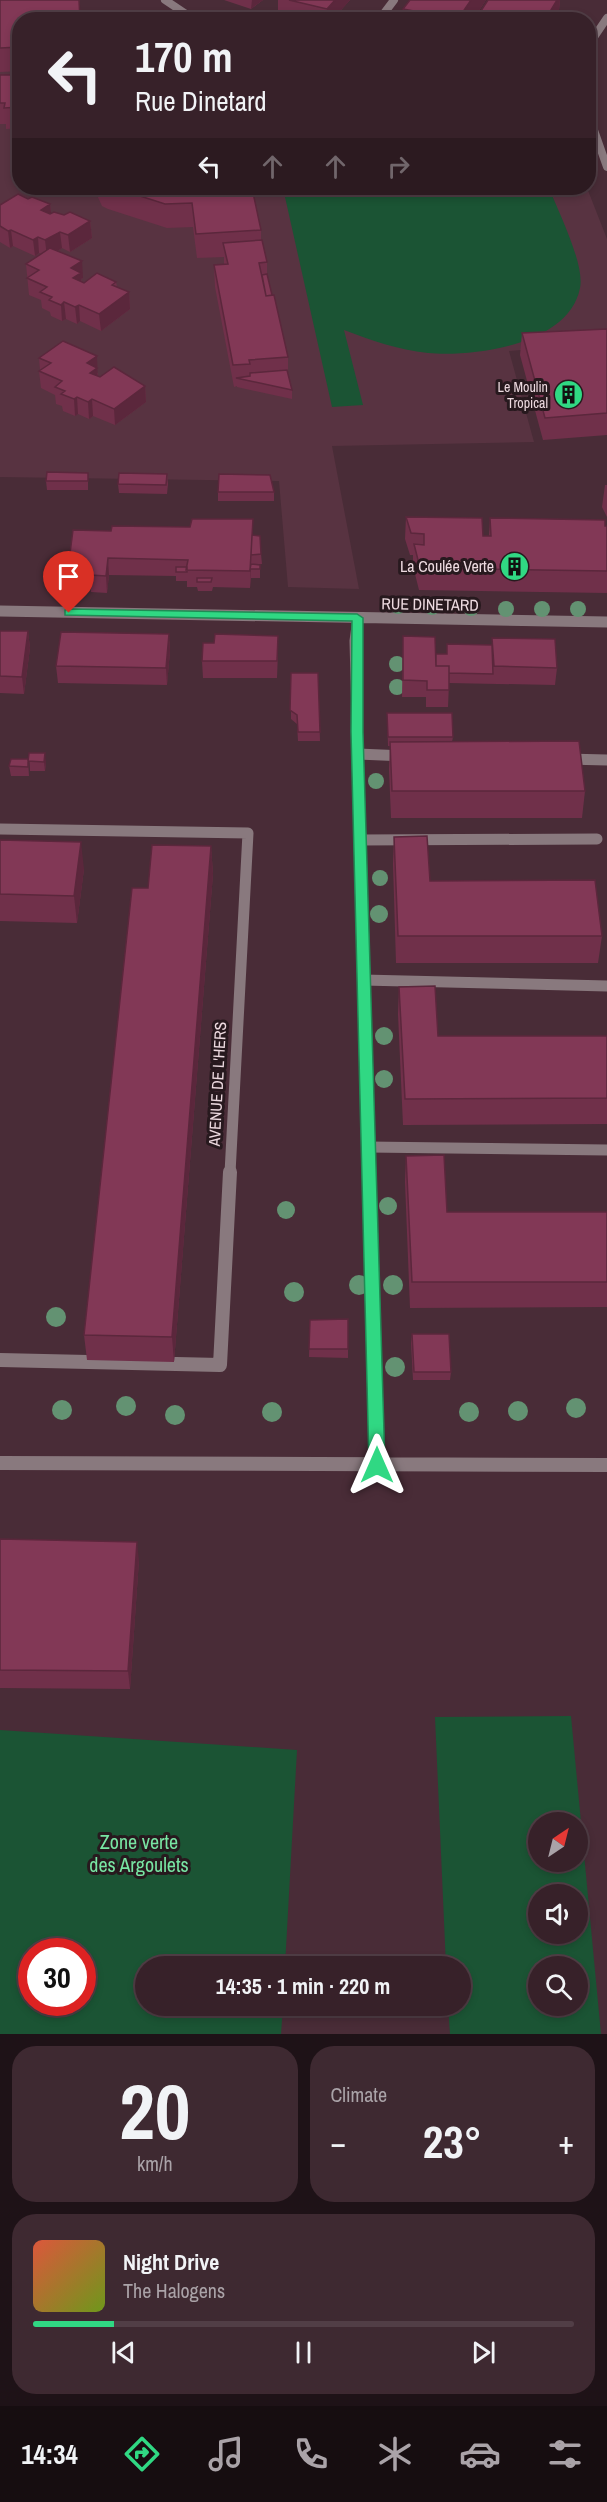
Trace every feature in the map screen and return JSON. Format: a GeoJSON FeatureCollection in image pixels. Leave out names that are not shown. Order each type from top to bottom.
{"type":"FeatureCollection","features":[{"type":"Feature","properties":{"kind":"street"},"geometry":{"type":"LineString","coordinates":[[165,0],[183,12]]}},
{"type":"Feature","properties":{"kind":"street"},"geometry":{"type":"LineString","coordinates":[[596,34],[607,18]]}},
{"type":"Feature","properties":{"kind":"street"},"geometry":{"type":"LineString","coordinates":[[596,135],[607,166]]}},
{"type":"Feature","properties":{"kind":"street","name":"RUE DINETARD"},"geometry":{"type":"LineString","coordinates":[[0,612],[607,622]]}},
{"type":"Feature","properties":{"kind":"street"},"geometry":{"type":"LineString","coordinates":[[357,618],[355,641],[363,980],[377,1465]]}},
{"type":"Feature","properties":{"kind":"street"},"geometry":{"type":"LineString","coordinates":[[358,754],[422,756]]}},
{"type":"Feature","properties":{"kind":"street"},"geometry":{"type":"LineString","coordinates":[[549,758],[607,759]]}},
{"type":"Feature","properties":{"kind":"street","name":"AVENUE DE L'HERS"},"geometry":{"type":"LineString","coordinates":[[0,829],[248,833],[219,1365],[0,1360]]}},
{"type":"Feature","properties":{"kind":"street"},"geometry":{"type":"LineString","coordinates":[[360,840],[597,839]]}},
{"type":"Feature","properties":{"kind":"street"},"geometry":{"type":"LineString","coordinates":[[363,980],[607,986]]}},
{"type":"Feature","properties":{"kind":"street"},"geometry":{"type":"LineString","coordinates":[[368,1147],[607,1150]]}},
{"type":"Feature","properties":{"kind":"street"},"geometry":{"type":"LineString","coordinates":[[0,1463],[607,1465]]}},
{"type":"Feature","properties":{"kind":"shaded area"},"geometry":{"type":"Polygon","coordinates":[[[80,0],[80,12],[12,12],[12,195],[590,195],[607,239],[607,343],[509,351],[534,442],[332,446],[359,589],[288,587],[279,481],[0,477],[0,3],[80,0]]]}},
{"type":"Feature","properties":{"kind":"green space"},"geometry":{"type":"Polygon","coordinates":[[[285,195],[552,195],[575,252],[580,278],[580,288],[572,307],[558,323],[539,335],[517,343],[470,353],[447,354],[417,352],[395,347],[344,330],[363,405],[332,407],[285,195]]]}},
{"type":"Feature","properties":{"kind":"green space"},"geometry":{"type":"Polygon","coordinates":[[[571,1716],[580,1812],[528,1812],[528,1872],[586,1872],[587,1884],[528,1884],[528,1944],[588,1944],[588,1896],[601,2034],[450,2034],[449,2016],[471,2016],[471,1956],[446,1956],[435,1717],[571,1716]]]}},
{"type":"Feature","properties":{"kind":"green space","name":"Zone verte des Argoulets"},"geometry":{"type":"Polygon","coordinates":[[[0,1730],[297,1750],[286,1956],[135,1956],[135,2016],[282,2016],[281,2034],[0,2034],[0,1730]]]}},
{"type":"Feature","properties":{"kind":"building"},"geometry":{"type":"Polygon","coordinates":[[[0,0],[79,0],[80,12],[12,12],[12,47],[0,48],[0,0]]]}},
{"type":"Feature","properties":{"kind":"building"},"geometry":{"type":"Polygon","coordinates":[[[289,0],[335,0],[327,9],[289,0]]]}},
{"type":"Feature","properties":{"kind":"building"},"geometry":{"type":"Polygon","coordinates":[[[410,0],[471,0],[463,12],[420,12],[403,9],[410,0]]]}},
{"type":"Feature","properties":{"kind":"building"},"geometry":{"type":"Polygon","coordinates":[[[488,0],[557,0],[550,12],[480,12],[488,0]]]}},
{"type":"Feature","properties":{"kind":"building"},"geometry":{"type":"Polygon","coordinates":[[[0,75],[12,75],[12,108],[4,108],[5,103],[0,103],[0,75]]]}},
{"type":"Feature","properties":{"kind":"building"},"geometry":{"type":"Polygon","coordinates":[[[16,195],[28,199],[32,197],[50,204],[41,210],[50,214],[54,212],[64,215],[70,212],[90,221],[68,235],[60,232],[45,240],[38,237],[33,240],[0,226],[0,205],[16,195]]]}},
{"type":"Feature","properties":{"kind":"building"},"geometry":{"type":"Polygon","coordinates":[[[137,195],[254,195],[261,230],[196,234],[192,203],[165,204],[137,195]]]}},
{"type":"Feature","properties":{"kind":"building"},"geometry":{"type":"Polygon","coordinates":[[[262,240],[267,262],[259,263],[266,296],[274,295],[288,357],[249,360],[250,364],[233,365],[214,265],[228,264],[223,243],[262,240]]]}},
{"type":"Feature","properties":{"kind":"building"},"geometry":{"type":"Polygon","coordinates":[[[50,248],[82,261],[71,268],[81,273],[73,278],[84,283],[97,273],[116,282],[112,285],[129,292],[99,314],[79,305],[75,307],[64,302],[61,305],[49,300],[52,297],[40,292],[47,287],[27,278],[39,270],[26,264],[50,248]]]}},
{"type":"Feature","properties":{"kind":"building"},"geometry":{"type":"Polygon","coordinates":[[[267,274],[272,295],[266,296],[262,275],[267,274]]]}},
{"type":"Feature","properties":{"kind":"building","name":"Le Moulin Tropical"},"geometry":{"type":"Polygon","coordinates":[[[607,329],[607,413],[545,418],[522,333],[607,329]]]}},
{"type":"Feature","properties":{"kind":"building"},"geometry":{"type":"Polygon","coordinates":[[[63,341],[97,356],[87,363],[97,368],[90,373],[100,377],[114,367],[145,386],[114,409],[92,399],[88,402],[61,394],[65,391],[55,387],[62,381],[39,371],[51,363],[39,358],[63,341]]]}},
{"type":"Feature","properties":{"kind":"building"},"geometry":{"type":"Polygon","coordinates":[[[287,370],[292,390],[236,378],[250,376],[250,373],[287,370]]]}},
{"type":"Feature","properties":{"kind":"building"},"geometry":{"type":"Polygon","coordinates":[[[47,472],[88,473],[88,481],[46,481],[47,472]]]}},
{"type":"Feature","properties":{"kind":"building"},"geometry":{"type":"Polygon","coordinates":[[[119,473],[167,474],[166,485],[118,484],[119,473]]]}},
{"type":"Feature","properties":{"kind":"building"},"geometry":{"type":"Polygon","coordinates":[[[219,474],[270,475],[274,492],[218,492],[219,474]]]}},
{"type":"Feature","properties":{"kind":"building"},"geometry":{"type":"Polygon","coordinates":[[[406,517],[482,518],[483,536],[491,536],[490,518],[605,520],[607,571],[420,568],[414,544],[424,545],[424,534],[411,533],[406,517]]]}},
{"type":"Feature","properties":{"kind":"building"},"geometry":{"type":"Polygon","coordinates":[[[192,519],[253,519],[250,571],[186,570],[188,560],[108,558],[106,576],[90,575],[90,568],[68,569],[73,530],[111,531],[112,526],[190,527],[192,519]]]}},
{"type":"Feature","properties":{"kind":"building"},"geometry":{"type":"Polygon","coordinates":[[[252,535],[260,536],[261,554],[251,555],[252,535]]]}},
{"type":"Feature","properties":{"kind":"building"},"geometry":{"type":"Polygon","coordinates":[[[251,564],[260,565],[260,569],[250,569],[251,564]]]}},
{"type":"Feature","properties":{"kind":"building"},"geometry":{"type":"Polygon","coordinates":[[[176,567],[187,567],[187,572],[176,572],[176,567]]]}},
{"type":"Feature","properties":{"kind":"building"},"geometry":{"type":"Polygon","coordinates":[[[197,578],[212,578],[211,582],[197,582],[197,578]]]}},
{"type":"Feature","properties":{"kind":"building"},"geometry":{"type":"Polygon","coordinates":[[[0,631],[28,631],[22,677],[0,676],[0,631]]]}},
{"type":"Feature","properties":{"kind":"building"},"geometry":{"type":"Polygon","coordinates":[[[61,632],[169,634],[166,668],[56,666],[61,632]]]}},
{"type":"Feature","properties":{"kind":"building"},"geometry":{"type":"Polygon","coordinates":[[[215,634],[278,636],[277,661],[202,661],[203,643],[214,643],[215,634]]]}},
{"type":"Feature","properties":{"kind":"building"},"geometry":{"type":"Polygon","coordinates":[[[403,636],[435,637],[436,666],[449,666],[449,690],[427,690],[427,681],[403,680],[403,636]]]}},
{"type":"Feature","properties":{"kind":"building"},"geometry":{"type":"Polygon","coordinates":[[[492,638],[555,639],[557,668],[494,666],[492,638]]]}},
{"type":"Feature","properties":{"kind":"building"},"geometry":{"type":"Polygon","coordinates":[[[447,644],[492,645],[493,674],[449,673],[449,666],[436,666],[436,654],[447,654],[447,644]]]}},
{"type":"Feature","properties":{"kind":"building"},"geometry":{"type":"Polygon","coordinates":[[[291,673],[318,673],[320,732],[298,732],[297,715],[290,710],[291,673]]]}},
{"type":"Feature","properties":{"kind":"building"},"geometry":{"type":"Polygon","coordinates":[[[387,713],[452,713],[453,737],[388,737],[387,713]]]}},
{"type":"Feature","properties":{"kind":"building"},"geometry":{"type":"Polygon","coordinates":[[[579,741],[585,791],[392,791],[390,742],[579,741]]]}},
{"type":"Feature","properties":{"kind":"building"},"geometry":{"type":"Polygon","coordinates":[[[29,753],[45,753],[44,762],[28,761],[29,753]]]}},
{"type":"Feature","properties":{"kind":"building"},"geometry":{"type":"Polygon","coordinates":[[[11,759],[28,759],[28,767],[9,766],[11,759]]]}},
{"type":"Feature","properties":{"kind":"building"},"geometry":{"type":"Polygon","coordinates":[[[427,836],[430,881],[595,880],[602,936],[398,936],[394,837],[427,836]]]}},
{"type":"Feature","properties":{"kind":"building"},"geometry":{"type":"Polygon","coordinates":[[[0,840],[81,842],[74,896],[0,894],[0,840]]]}},
{"type":"Feature","properties":{"kind":"building"},"geometry":{"type":"Polygon","coordinates":[[[152,845],[211,846],[172,1337],[84,1335],[132,888],[148,888],[152,845]]]}},
{"type":"Feature","properties":{"kind":"building"},"geometry":{"type":"Polygon","coordinates":[[[435,986],[438,1036],[607,1036],[607,1098],[405,1099],[399,987],[435,986]]]}},
{"type":"Feature","properties":{"kind":"building"},"geometry":{"type":"Polygon","coordinates":[[[444,1155],[447,1212],[607,1212],[607,1282],[412,1282],[406,1156],[444,1155]]]}},
{"type":"Feature","properties":{"kind":"building"},"geometry":{"type":"Polygon","coordinates":[[[348,1319],[348,1349],[309,1349],[310,1320],[348,1319]]]}},
{"type":"Feature","properties":{"kind":"building"},"geometry":{"type":"Polygon","coordinates":[[[412,1334],[449,1334],[451,1372],[414,1372],[412,1334]]]}},
{"type":"Feature","properties":{"kind":"building"},"geometry":{"type":"Polygon","coordinates":[[[0,1539],[137,1542],[128,1671],[0,1670],[0,1539]]]}},
{"type":"Feature","properties":{"kind":"place","name":"Le Moulin Tropical"},"geometry":{"type":"Point","coordinates":[569,395]}},
{"type":"Feature","properties":{"kind":"place","name":"La Coulée Verte"},"geometry":{"type":"Point","coordinates":[515,566]}},
{"type":"Feature","properties":{"kind":"route"},"geometry":{"type":"LineString","coordinates":[[69,613],[357,618],[355,641],[357,732],[370,1281],[377,1465]]}}]}
